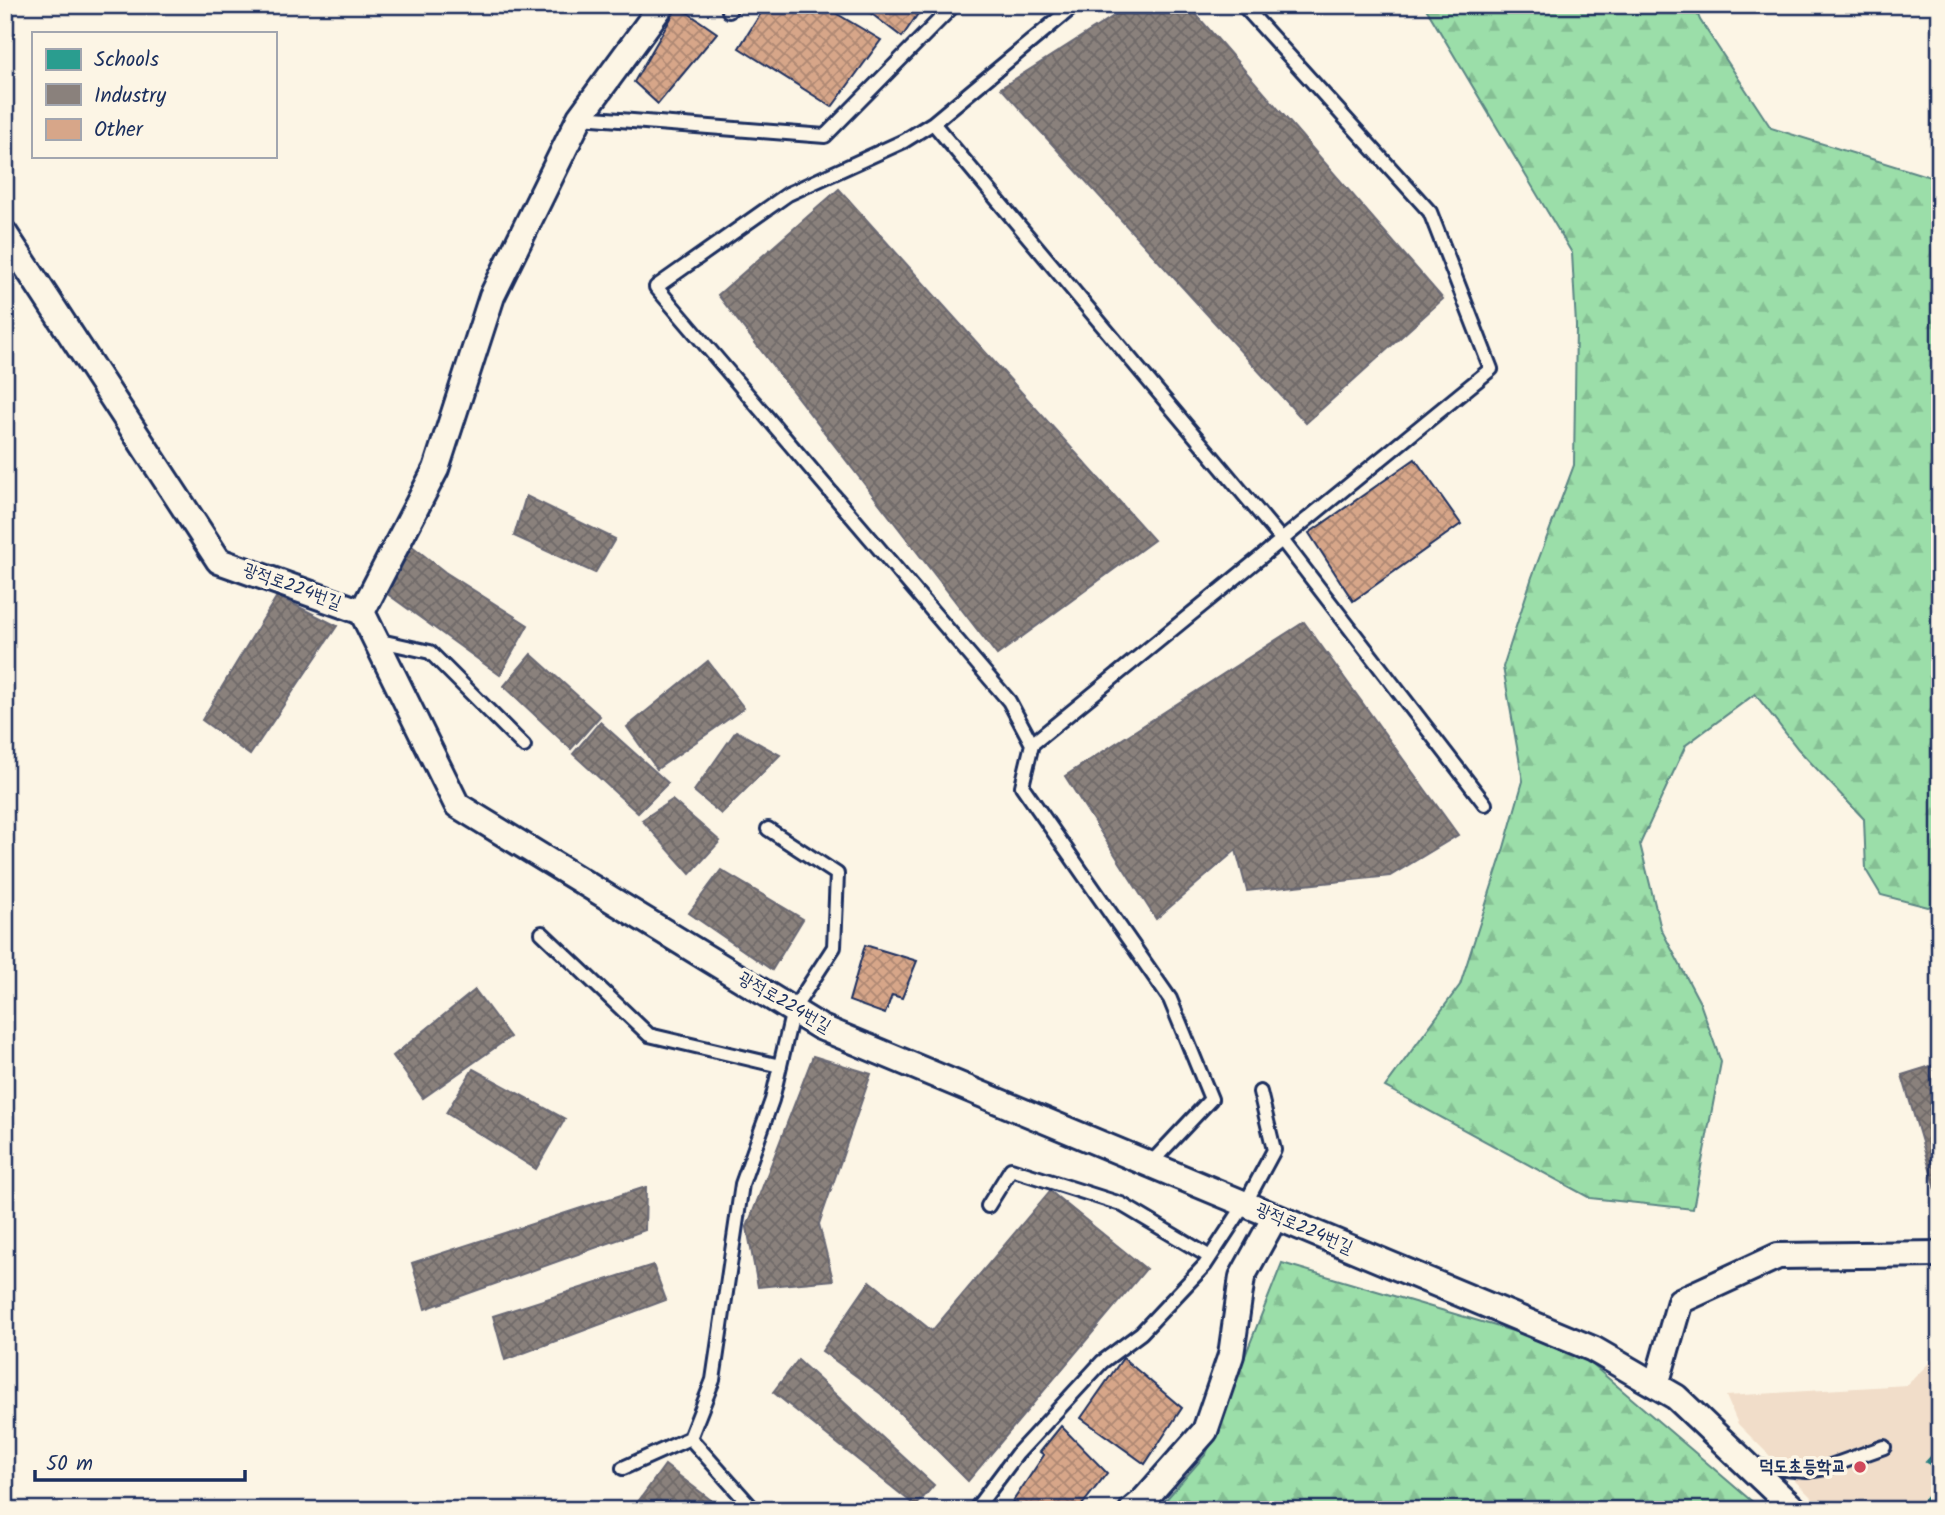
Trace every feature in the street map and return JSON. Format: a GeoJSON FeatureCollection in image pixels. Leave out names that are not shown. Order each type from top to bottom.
{"type":"FeatureCollection","features":[{"type":"Feature","properties":{"kind":"street"},"geometry":{"type":"LineString","coordinates":[[362,612],[436,469],[492,296],[580,117],[662,5]]}},
{"type":"Feature","properties":{"kind":"street","name":"광적로224번길"},"geometry":{"type":"LineString","coordinates":[[5,234],[219,561],[362,612],[457,805],[820,1027],[1593,1349],[1676,1397],[1795,1510]]}},
{"type":"Feature","properties":{"kind":"street"},"geometry":{"type":"LineString","coordinates":[[1132,1510],[1205,1431],[1231,1356],[1242,1277],[1275,1217]]}},
{"type":"Feature","properties":{"kind":"street"},"geometry":{"type":"LineString","coordinates":[[1656,1385],[1680,1301],[1778,1255],[1940,1254]]}},
{"type":"Feature","properties":{"kind":"lane"},"geometry":{"type":"LineString","coordinates":[[580,117],[825,136],[954,5]]}},
{"type":"Feature","properties":{"kind":"lane"},"geometry":{"type":"LineString","coordinates":[[1032,744],[1009,701],[656,287],[788,194],[904,141],[933,124],[1076,5]]}},
{"type":"Feature","properties":{"kind":"lane"},"geometry":{"type":"LineString","coordinates":[[1150,1164],[1210,1099],[1170,999],[1022,786],[1032,744],[1491,369],[1430,212],[1243,5]]}},
{"type":"Feature","properties":{"kind":"lane"},"geometry":{"type":"LineString","coordinates":[[933,124],[1282,540],[1485,804]]}},
{"type":"Feature","properties":{"kind":"lane"},"geometry":{"type":"LineString","coordinates":[[376,640],[430,652],[524,746]]}},
{"type":"Feature","properties":{"kind":"lane"},"geometry":{"type":"LineString","coordinates":[[623,1468],[690,1438],[713,1380],[742,1184],[772,1100],[793,1010],[834,947],[837,874],[768,829]]}},
{"type":"Feature","properties":{"kind":"lane"},"geometry":{"type":"LineString","coordinates":[[542,933],[649,1035],[780,1066]]}},
{"type":"Feature","properties":{"kind":"lane"},"geometry":{"type":"LineString","coordinates":[[975,1510],[1017,1454],[1102,1363],[1141,1333],[1210,1257],[1245,1204],[1274,1150],[1260,1092]]}},
{"type":"Feature","properties":{"kind":"lane"},"geometry":{"type":"LineString","coordinates":[[988,1206],[1011,1169],[1121,1204],[1210,1257]]}},
{"type":"Feature","properties":{"kind":"lane"},"geometry":{"type":"LineString","coordinates":[[690,1438],[754,1510]]}},
{"type":"Feature","properties":{"kind":"lane"},"geometry":{"type":"LineString","coordinates":[[1748,1466],[1807,1471],[1825,1468],[1884,1447]]}},
{"type":"Feature","properties":{"kind":"shaded area","name":"덕도초등학교"},"geometry":{"type":"Polygon","coordinates":[[[1940,1352],[1940,1510],[1824,1510],[1738,1424],[1726,1396],[1907,1385],[1940,1352]]]}},
{"type":"Feature","properties":{"kind":"green space"},"geometry":{"type":"Polygon","coordinates":[[[1424,5],[1694,5],[1700,20],[1771,128],[1940,180],[1940,903],[1928,907],[1881,895],[1866,870],[1864,819],[1798,749],[1755,694],[1686,745],[1640,844],[1661,929],[1700,1003],[1721,1062],[1693,1209],[1590,1198],[1385,1087],[1460,985],[1503,851],[1523,781],[1503,667],[1532,577],[1574,465],[1576,325],[1572,253],[1424,5]]]}},
{"type":"Feature","properties":{"kind":"green space"},"geometry":{"type":"Polygon","coordinates":[[[1282,1263],[1526,1335],[1588,1361],[1762,1510],[1157,1510],[1206,1454],[1282,1263]]]}},
{"type":"Feature","properties":{"kind":"building: Schools"},"geometry":{"type":"Polygon","coordinates":[[[1940,1447],[1940,1470],[1926,1462],[1940,1447]]]}},
{"type":"Feature","properties":{"kind":"building: Schools"},"geometry":{"type":"Polygon","coordinates":[[[1940,1484],[1940,1510],[1914,1510],[1940,1484]]]}},
{"type":"Feature","properties":{"kind":"building: Industry"},"geometry":{"type":"Polygon","coordinates":[[[1131,5],[1188,5],[1443,299],[1306,423],[1001,88],[1131,5]]]}},
{"type":"Feature","properties":{"kind":"building: Industry"},"geometry":{"type":"Polygon","coordinates":[[[839,189],[1154,540],[997,655],[718,295],[839,189]]]}},
{"type":"Feature","properties":{"kind":"building: Industry"},"geometry":{"type":"Polygon","coordinates":[[[526,496],[615,539],[595,573],[514,536],[526,496]]]}},
{"type":"Feature","properties":{"kind":"building: Industry"},"geometry":{"type":"Polygon","coordinates":[[[407,542],[445,572],[528,625],[500,675],[389,595],[394,570],[407,542]]]}},
{"type":"Feature","properties":{"kind":"building: Industry"},"geometry":{"type":"Polygon","coordinates":[[[277,596],[337,626],[250,755],[202,720],[277,596]]]}},
{"type":"Feature","properties":{"kind":"building: Industry"},"geometry":{"type":"Polygon","coordinates":[[[1304,622],[1458,835],[1390,876],[1247,891],[1236,850],[1156,919],[1065,776],[1304,622]]]}},
{"type":"Feature","properties":{"kind":"building: Industry"},"geometry":{"type":"Polygon","coordinates":[[[531,654],[600,716],[571,749],[504,686],[531,654]]]}},
{"type":"Feature","properties":{"kind":"building: Industry"},"geometry":{"type":"Polygon","coordinates":[[[708,661],[744,708],[657,769],[627,727],[708,661]]]}},
{"type":"Feature","properties":{"kind":"building: Industry"},"geometry":{"type":"Polygon","coordinates":[[[600,722],[668,783],[638,813],[573,754],[600,722]]]}},
{"type":"Feature","properties":{"kind":"building: Industry"},"geometry":{"type":"Polygon","coordinates":[[[736,731],[780,755],[721,814],[694,791],[736,731]]]}},
{"type":"Feature","properties":{"kind":"building: Industry"},"geometry":{"type":"Polygon","coordinates":[[[672,800],[720,841],[690,874],[642,820],[672,800]]]}},
{"type":"Feature","properties":{"kind":"building: Industry"},"geometry":{"type":"Polygon","coordinates":[[[721,870],[803,919],[772,970],[689,913],[721,870]]]}},
{"type":"Feature","properties":{"kind":"building: Industry"},"geometry":{"type":"Polygon","coordinates":[[[475,990],[510,1037],[423,1098],[393,1056],[475,990]]]}},
{"type":"Feature","properties":{"kind":"building: Industry"},"geometry":{"type":"Polygon","coordinates":[[[813,1056],[871,1074],[819,1224],[833,1280],[758,1287],[747,1227],[813,1056]]]}},
{"type":"Feature","properties":{"kind":"building: Industry"},"geometry":{"type":"Polygon","coordinates":[[[1940,1063],[1940,1203],[1902,1075],[1940,1063]]]}},
{"type":"Feature","properties":{"kind":"building: Industry"},"geometry":{"type":"Polygon","coordinates":[[[473,1069],[565,1119],[536,1169],[446,1113],[473,1069]]]}},
{"type":"Feature","properties":{"kind":"building: Industry"},"geometry":{"type":"Polygon","coordinates":[[[646,1187],[645,1230],[425,1309],[412,1263],[646,1187]]]}},
{"type":"Feature","properties":{"kind":"building: Industry"},"geometry":{"type":"Polygon","coordinates":[[[1050,1191],[1146,1269],[968,1481],[881,1394],[822,1351],[870,1281],[932,1331],[1050,1191]]]}},
{"type":"Feature","properties":{"kind":"building: Industry"},"geometry":{"type":"Polygon","coordinates":[[[653,1265],[666,1300],[505,1360],[493,1316],[653,1265]]]}},
{"type":"Feature","properties":{"kind":"building: Industry"},"geometry":{"type":"Polygon","coordinates":[[[798,1360],[934,1485],[916,1506],[773,1392],[798,1360]]]}},
{"type":"Feature","properties":{"kind":"building: Industry"},"geometry":{"type":"Polygon","coordinates":[[[665,1465],[716,1504],[711,1510],[632,1510],[665,1465]]]}},
{"type":"Feature","properties":{"kind":"building: Other"},"geometry":{"type":"Polygon","coordinates":[[[766,5],[822,5],[881,40],[832,107],[739,48],[766,5]]]}},
{"type":"Feature","properties":{"kind":"building: Other"},"geometry":{"type":"Polygon","coordinates":[[[860,5],[924,5],[902,37],[860,5]]]}},
{"type":"Feature","properties":{"kind":"building: Other"},"geometry":{"type":"Polygon","coordinates":[[[678,6],[717,33],[658,104],[634,82],[678,6]]]}},
{"type":"Feature","properties":{"kind":"building: Other"},"geometry":{"type":"Polygon","coordinates":[[[1415,459],[1461,524],[1353,601],[1309,533],[1415,459]]]}},
{"type":"Feature","properties":{"kind":"building: Other"},"geometry":{"type":"Polygon","coordinates":[[[865,945],[917,961],[902,998],[892,995],[885,1014],[849,1001],[865,945]]]}},
{"type":"Feature","properties":{"kind":"building: Other"},"geometry":{"type":"Polygon","coordinates":[[[1123,1358],[1182,1408],[1145,1464],[1081,1418],[1123,1358]]]}},
{"type":"Feature","properties":{"kind":"building: Other"},"geometry":{"type":"Polygon","coordinates":[[[1061,1426],[1107,1473],[1078,1510],[1007,1510],[1044,1455],[1040,1452],[1061,1426]]]}},
{"type":"Feature","properties":{"kind":"place","name":"덕도초등학교"},"geometry":{"type":"Point","coordinates":[1860,1467]}}]}
